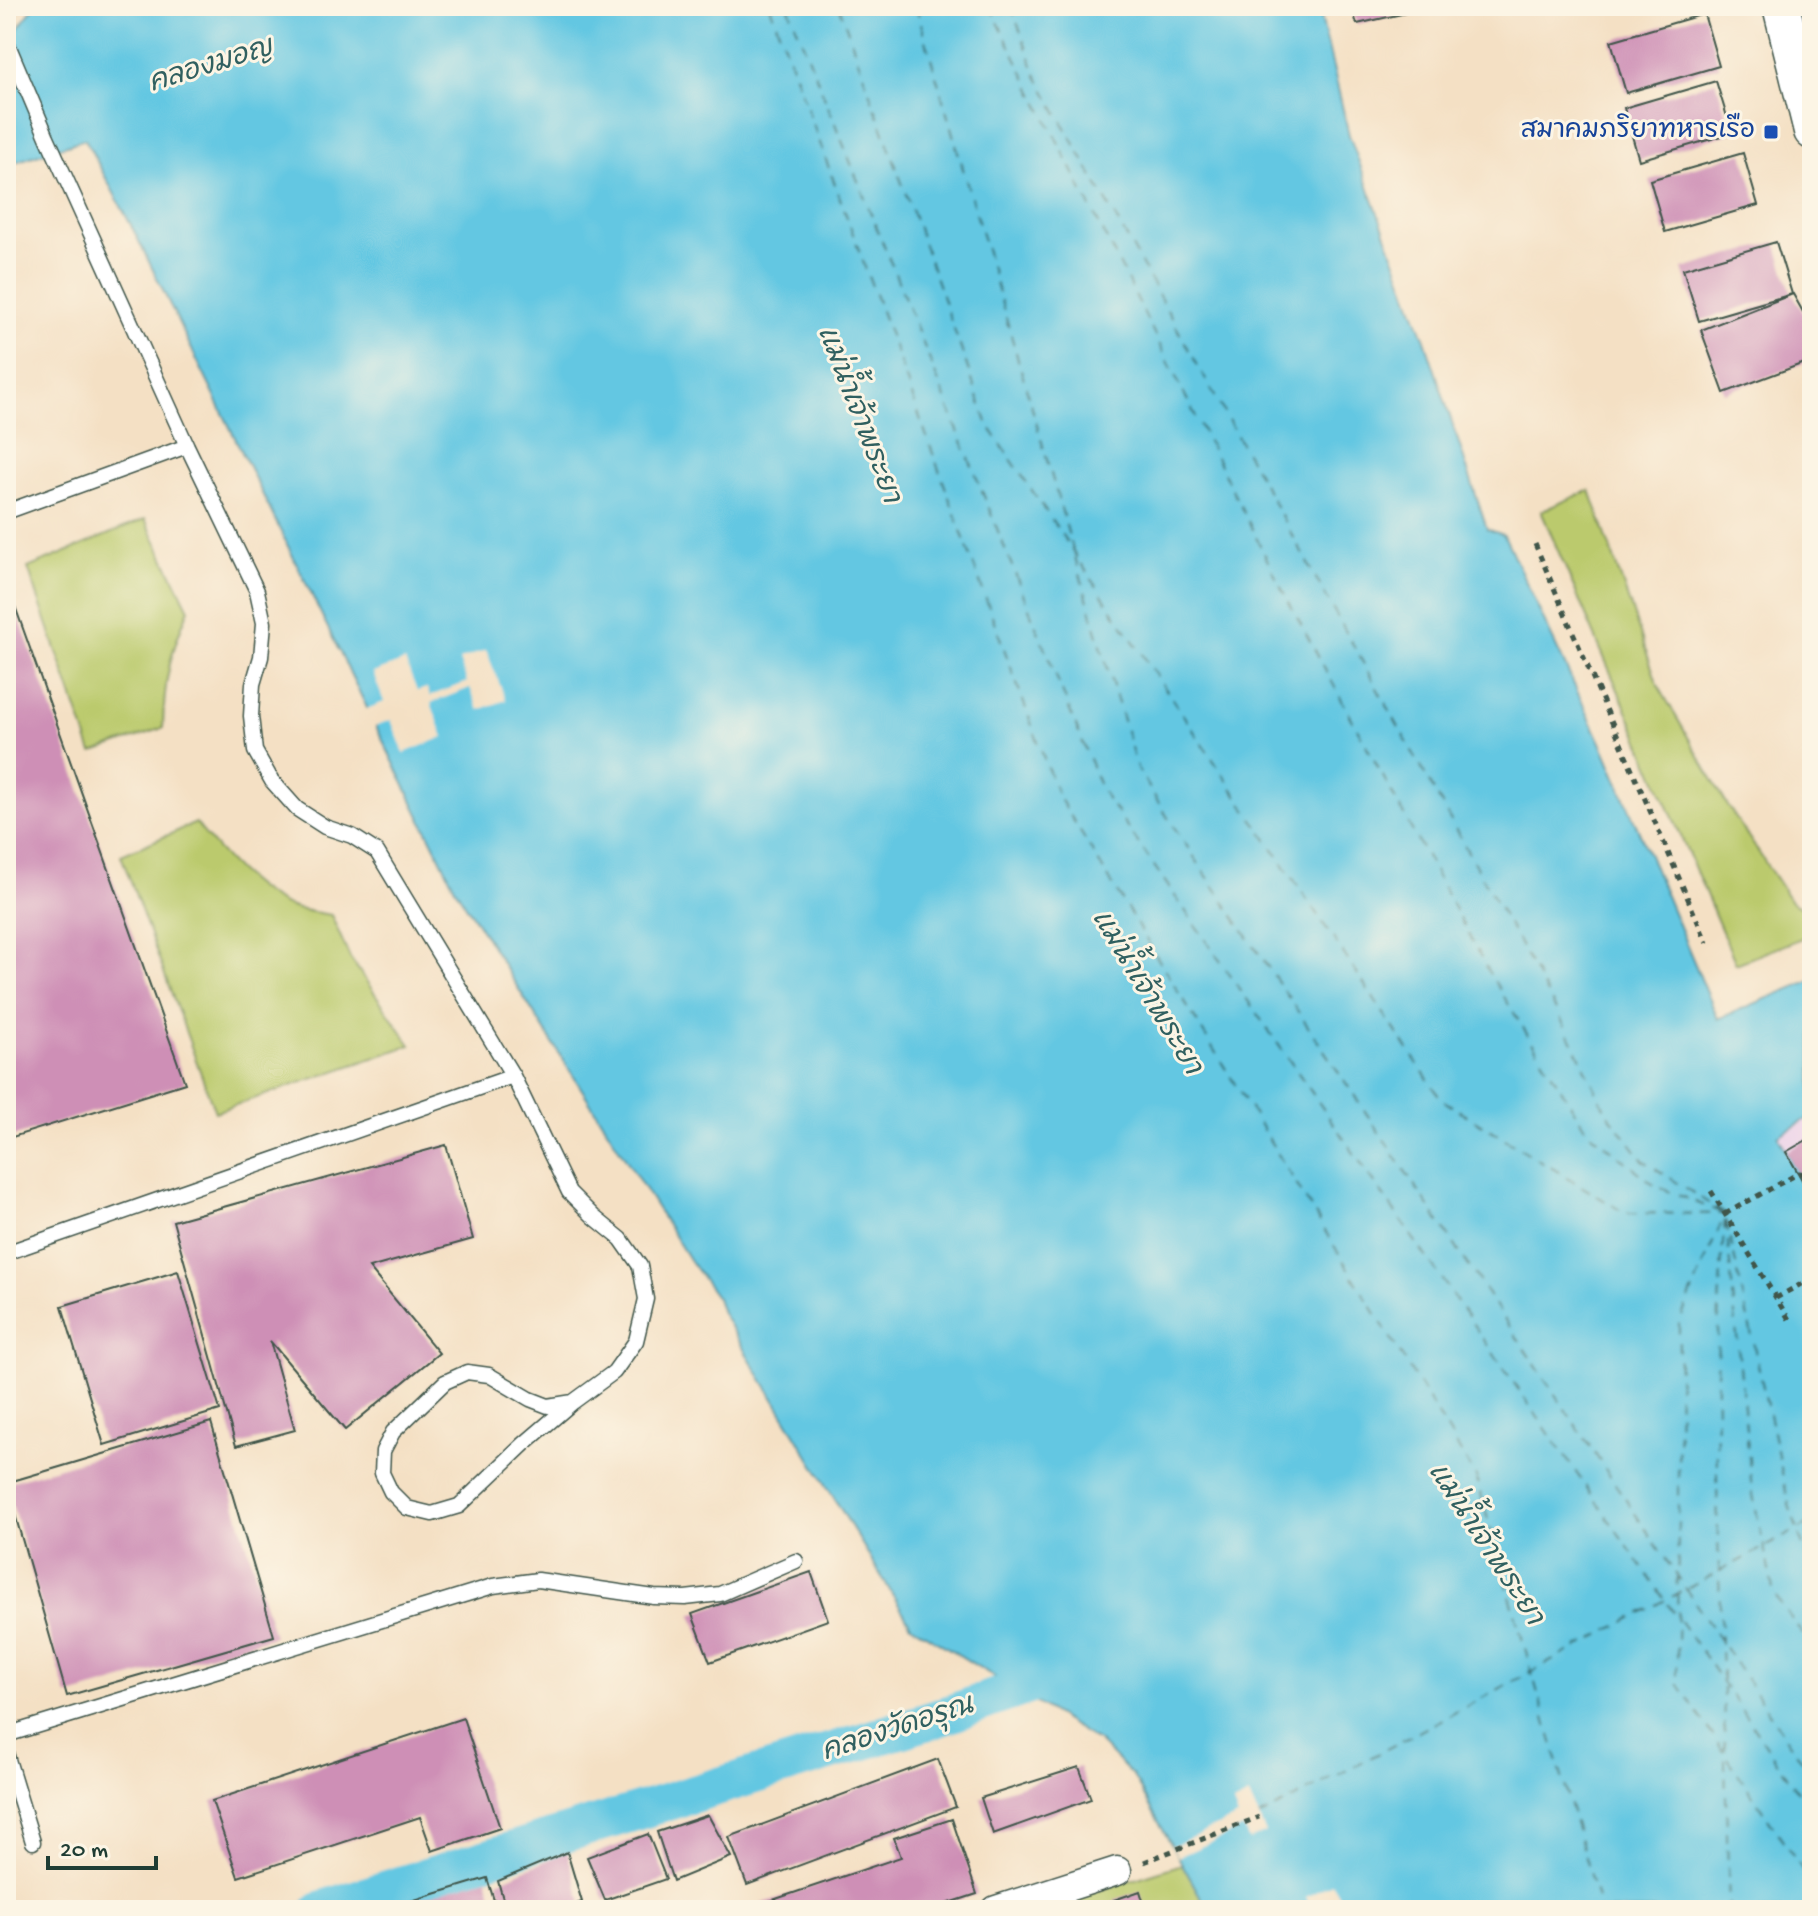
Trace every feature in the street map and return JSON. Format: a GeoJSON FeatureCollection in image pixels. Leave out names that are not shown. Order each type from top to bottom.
{"type":"FeatureCollection","features":[{"type":"Feature","properties":{"kind":"street"},"geometry":{"type":"LineString","coordinates":[[1781,6],[1812,131]]}},
{"type":"Feature","properties":{"kind":"street"},"geometry":{"type":"LineString","coordinates":[[996,1910],[1117,1871]]}},
{"type":"Feature","properties":{"kind":"lane"},"geometry":{"type":"LineString","coordinates":[[6,40],[187,446],[257,591],[264,623],[261,657],[253,684],[251,716],[255,751],[272,781],[297,809],[325,827],[352,836],[377,852],[513,1076],[569,1192],[621,1239],[640,1266],[646,1299],[636,1341],[614,1372],[524,1444],[459,1506],[432,1514],[407,1508],[391,1492],[382,1473],[383,1451],[393,1432],[445,1382],[467,1372],[489,1375],[548,1406],[573,1402]]}},
{"type":"Feature","properties":{"kind":"lane"},"geometry":{"type":"LineString","coordinates":[[6,512],[187,446]]}},
{"type":"Feature","properties":{"kind":"lane"},"geometry":{"type":"LineString","coordinates":[[6,1253],[513,1076]]}},
{"type":"Feature","properties":{"kind":"lane"},"geometry":{"type":"LineString","coordinates":[[6,1735],[493,1586],[538,1580],[654,1597],[685,1598],[720,1594],[796,1561]]}},
{"type":"Feature","properties":{"kind":"lane"},"geometry":{"type":"LineString","coordinates":[[6,1753],[33,1842]]}},
{"type":"Feature","properties":{"kind":"path"},"geometry":{"type":"LineString","coordinates":[[1535,544],[1707,943]]}},
{"type":"Feature","properties":{"kind":"path"},"geometry":{"type":"LineString","coordinates":[[1725,1214],[1799,1173],[1812,1175]]}},
{"type":"Feature","properties":{"kind":"path"},"geometry":{"type":"LineString","coordinates":[[1711,1191],[1790,1321]]}},
{"type":"Feature","properties":{"kind":"path"},"geometry":{"type":"LineString","coordinates":[[1776,1298],[1812,1278]]}},
{"type":"Feature","properties":{"kind":"path"},"geometry":{"type":"LineString","coordinates":[[1175,1852],[1259,1817]]}},
{"type":"Feature","properties":{"kind":"shaded area"},"geometry":{"type":"Polygon","coordinates":[[[1812,1116],[1812,1197],[1778,1136],[1812,1116]]]}},
{"type":"Feature","properties":{"kind":"green space"},"geometry":{"type":"Polygon","coordinates":[[[1590,490],[1658,685],[1726,803],[1792,903],[1812,913],[1812,934],[1736,964],[1541,511],[1590,490]]]}},
{"type":"Feature","properties":{"kind":"green space"},"geometry":{"type":"Polygon","coordinates":[[[145,519],[189,609],[169,667],[163,728],[92,753],[28,568],[145,519]]]}},
{"type":"Feature","properties":{"kind":"green space"},"geometry":{"type":"Polygon","coordinates":[[[196,823],[226,858],[262,891],[293,908],[331,915],[350,958],[411,1045],[215,1112],[121,855],[196,823]]]}},
{"type":"Feature","properties":{"kind":"green space"},"geometry":{"type":"Polygon","coordinates":[[[1182,1864],[1208,1910],[1038,1910],[1182,1864]]]}},
{"type":"Feature","properties":{"kind":"water"},"geometry":{"type":"Polygon","coordinates":[[[35,6],[1339,6],[1340,10],[1321,17],[1349,135],[1425,340],[1487,529],[1504,535],[1605,751],[1718,1019],[1811,980],[1812,983],[1812,1116],[1778,1136],[1812,1197],[1812,1910],[1208,1910],[1133,1776],[1099,1742],[911,1625],[722,1313],[717,1298],[690,1261],[455,888],[131,225],[85,139],[6,165],[6,44],[35,6]]]}},
{"type":"Feature","properties":{"kind":"pier"},"geometry":{"type":"Polygon","coordinates":[[[486,650],[506,700],[479,710],[470,688],[431,703],[444,737],[404,753],[391,720],[372,727],[364,710],[384,702],[373,673],[405,661],[417,691],[427,688],[430,696],[467,682],[459,660],[486,650]]]}},
{"type":"Feature","properties":{"kind":"pier"},"geometry":{"type":"Polygon","coordinates":[[[1249,1796],[1266,1833],[1249,1840],[1243,1828],[1178,1857],[1172,1846],[1238,1817],[1233,1804],[1249,1796]]]}},
{"type":"Feature","properties":{"kind":"pier"},"geometry":{"type":"Polygon","coordinates":[[[1332,1883],[1346,1910],[1312,1910],[1306,1897],[1332,1883]]]}},
{"type":"Feature","properties":{"kind":"building"},"geometry":{"type":"Polygon","coordinates":[[[1351,6],[1424,6],[1424,9],[1357,24],[1351,6]]]}},
{"type":"Feature","properties":{"kind":"building"},"geometry":{"type":"Polygon","coordinates":[[[1704,14],[1719,66],[1626,93],[1611,41],[1704,14]]]}},
{"type":"Feature","properties":{"kind":"building"},"geometry":{"type":"Polygon","coordinates":[[[1716,81],[1732,133],[1639,160],[1624,108],[1716,81]]]}},
{"type":"Feature","properties":{"kind":"building"},"geometry":{"type":"Polygon","coordinates":[[[1743,153],[1758,205],[1665,232],[1650,180],[1743,153]]]}},
{"type":"Feature","properties":{"kind":"building"},"geometry":{"type":"Polygon","coordinates":[[[1776,242],[1792,294],[1699,321],[1683,269],[1776,242]]]}},
{"type":"Feature","properties":{"kind":"building"},"geometry":{"type":"Polygon","coordinates":[[[1793,294],[1812,328],[1812,360],[1724,393],[1701,330],[1793,294]]]}},
{"type":"Feature","properties":{"kind":"building"},"geometry":{"type":"Polygon","coordinates":[[[6,581],[185,1083],[6,1139],[6,581]]]}},
{"type":"Feature","properties":{"kind":"building"},"geometry":{"type":"Polygon","coordinates":[[[1812,1137],[1812,1197],[1786,1152],[1812,1137]]]}},
{"type":"Feature","properties":{"kind":"building"},"geometry":{"type":"Polygon","coordinates":[[[446,1145],[473,1239],[369,1268],[439,1353],[345,1430],[270,1341],[295,1430],[236,1446],[173,1221],[446,1145]]]}},
{"type":"Feature","properties":{"kind":"building"},"geometry":{"type":"Polygon","coordinates":[[[178,1271],[220,1410],[104,1445],[62,1306],[178,1271]]]}},
{"type":"Feature","properties":{"kind":"building"},"geometry":{"type":"Polygon","coordinates":[[[211,1422],[274,1636],[67,1696],[6,1483],[211,1422]]]}},
{"type":"Feature","properties":{"kind":"building"},"geometry":{"type":"Polygon","coordinates":[[[811,1572],[828,1620],[710,1662],[692,1614],[811,1572]]]}},
{"type":"Feature","properties":{"kind":"building"},"geometry":{"type":"Polygon","coordinates":[[[463,1718],[500,1828],[432,1851],[420,1817],[238,1877],[212,1801],[463,1718]]]}},
{"type":"Feature","properties":{"kind":"building"},"geometry":{"type":"Polygon","coordinates":[[[938,1759],[956,1807],[747,1885],[729,1837],[938,1759]]]}},
{"type":"Feature","properties":{"kind":"building"},"geometry":{"type":"Polygon","coordinates":[[[1079,1767],[1091,1799],[993,1834],[981,1798],[1079,1767]]]}},
{"type":"Feature","properties":{"kind":"building"},"geometry":{"type":"Polygon","coordinates":[[[708,1815],[731,1857],[673,1881],[657,1832],[708,1815]]]}},
{"type":"Feature","properties":{"kind":"building"},"geometry":{"type":"Polygon","coordinates":[[[952,1819],[977,1894],[928,1910],[743,1910],[901,1857],[894,1838],[952,1819]]]}},
{"type":"Feature","properties":{"kind":"building"},"geometry":{"type":"Polygon","coordinates":[[[648,1834],[666,1879],[605,1900],[587,1857],[648,1834]]]}},
{"type":"Feature","properties":{"kind":"building"},"geometry":{"type":"Polygon","coordinates":[[[567,1852],[582,1902],[560,1910],[506,1910],[498,1881],[567,1852]]]}},
{"type":"Feature","properties":{"kind":"building"},"geometry":{"type":"Polygon","coordinates":[[[487,1878],[497,1910],[400,1910],[398,1905],[487,1878]]]}},
{"type":"Feature","properties":{"kind":"building"},"geometry":{"type":"Polygon","coordinates":[[[1140,1891],[1146,1910],[1117,1910],[1114,1900],[1140,1891]]]}},
{"type":"Feature","properties":{"kind":"waterway","name":"คลองวัดอรุณ"},"geometry":{"type":"LineString","coordinates":[[320,1910],[935,1719],[1064,1673]]}},
{"type":"Feature","properties":{"kind":"ferry route"},"geometry":{"type":"LineString","coordinates":[[770,6],[1057,794],[1476,1477],[1600,1910]]}},
{"type":"Feature","properties":{"kind":"ferry route"},"geometry":{"type":"LineString","coordinates":[[788,6],[1102,791],[1676,1616]]}},
{"type":"Feature","properties":{"kind":"ferry route"},"geometry":{"type":"LineString","coordinates":[[839,6],[988,425],[1442,1100],[1625,1213],[1725,1214],[1679,1323],[1677,1682],[1812,1884]]}},
{"type":"Feature","properties":{"kind":"ferry route"},"geometry":{"type":"LineString","coordinates":[[916,6],[1073,550]]}},
{"type":"Feature","properties":{"kind":"ferry route"},"geometry":{"type":"LineString","coordinates":[[990,6],[1283,591],[1488,971],[1586,1129],[1656,1186],[1720,1212]]}},
{"type":"Feature","properties":{"kind":"ferry route"},"geometry":{"type":"LineString","coordinates":[[1011,6],[1037,76],[1567,1030],[1606,1111],[1643,1160],[1725,1214],[1789,1505],[1812,1572]]}},
{"type":"Feature","properties":{"kind":"ferry route"},"geometry":{"type":"LineString","coordinates":[[1075,557],[1137,768],[1812,1777]]}},
{"type":"Feature","properties":{"kind":"ferry route"},"geometry":{"type":"LineString","coordinates":[[1722,1680],[1717,1392],[1725,1219]]}},
{"type":"Feature","properties":{"kind":"ferry route"},"geometry":{"type":"LineString","coordinates":[[1726,1223],[1752,1490],[1774,1594],[1812,1648]]}},
{"type":"Feature","properties":{"kind":"ferry route"},"geometry":{"type":"LineString","coordinates":[[1259,1817],[1812,1522]]}},
{"type":"Feature","properties":{"kind":"ferry route"},"geometry":{"type":"LineString","coordinates":[[1680,1621],[1812,1812]]}},
{"type":"Feature","properties":{"kind":"ferry route"},"geometry":{"type":"LineString","coordinates":[[1723,1687],[1729,1910]]}},
{"type":"Feature","properties":{"kind":"place","name":"สมาคมภริยาทหารเรือ"},"geometry":{"type":"Point","coordinates":[1771,132]}},
{"type":"Feature","properties":{"kind":"water label","name":"คลองมอญ"},"geometry":{"type":"Point","coordinates":[211,67]}},
{"type":"Feature","properties":{"kind":"water label","name":"แม่น้ำเจ้าพระยา"},"geometry":{"type":"Point","coordinates":[857,415]}},
{"type":"Feature","properties":{"kind":"water label","name":"แม่น้ำเจ้าพระยา"},"geometry":{"type":"Point","coordinates":[1145,993]}},
{"type":"Feature","properties":{"kind":"water label","name":"แม่น้ำเจ้าพระยา"},"geometry":{"type":"Point","coordinates":[1484,1545]}}]}
